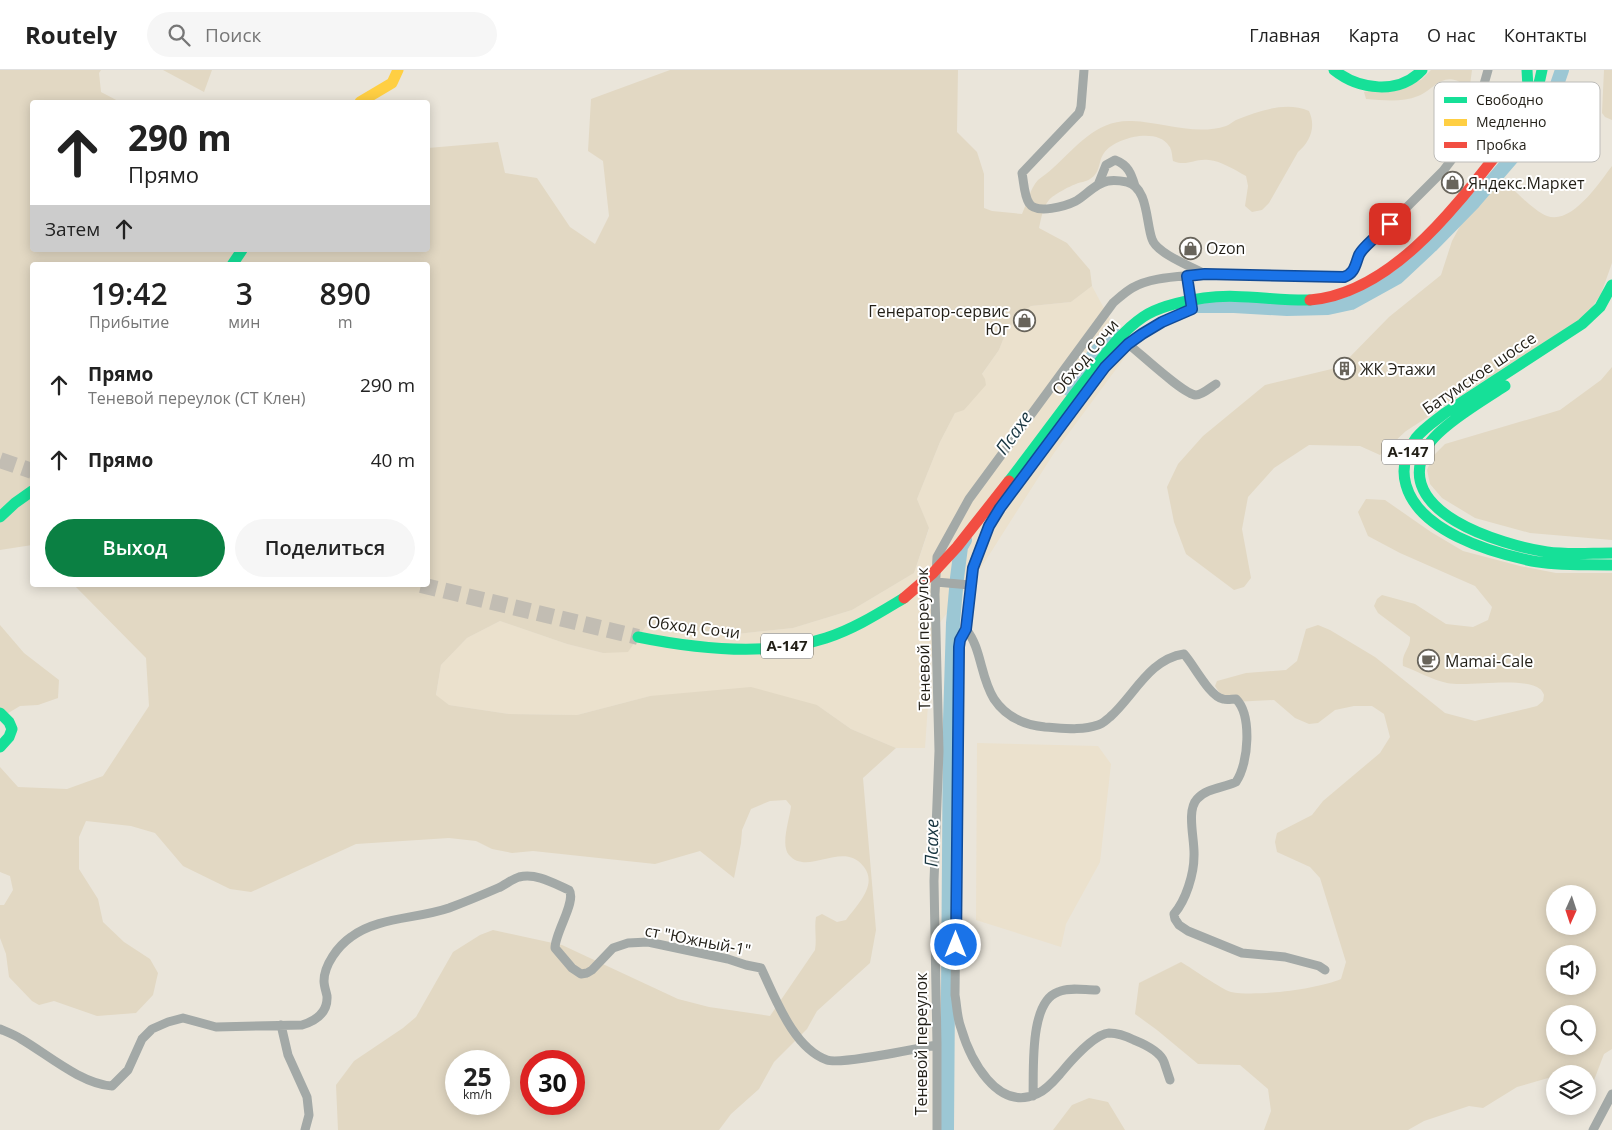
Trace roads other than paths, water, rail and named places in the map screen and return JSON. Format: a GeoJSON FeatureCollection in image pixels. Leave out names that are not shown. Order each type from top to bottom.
{"type":"FeatureCollection","features":[{"type":"Feature","properties":{"kind":"main road"},"geometry":{"type":"LineString","coordinates":[[363,100],[392,83],[398,70]]}},
{"type":"Feature","properties":{"kind":"main road"},"geometry":{"type":"LineString","coordinates":[[1334,70],[1346,79],[1384,88],[1412,82],[1422,70]]}},
{"type":"Feature","properties":{"kind":"main road","name":"Обход Сочи"},"geometry":{"type":"LineString","coordinates":[[638,637],[689,647],[747,650],[814,642],[872,618],[904,598],[936,570],[964,540],[993,504],[1062,409],[1125,333],[1144,316],[1179,302],[1204,297],[1242,296],[1315,300],[1338,295],[1361,286],[1390,268],[1425,237],[1490,162]]}},
{"type":"Feature","properties":{"kind":"main road","name":"Батумское шоссе"},"geometry":{"type":"LineString","coordinates":[[1612,285],[1600,307],[1582,324],[1452,408],[1428,426],[1409,448],[1405,461],[1404,475],[1410,498],[1417,507],[1439,526],[1458,537],[1510,556],[1539,563],[1612,565]]}},
{"type":"Feature","properties":{"kind":"main road","name":"Батумское шоссе"},"geometry":{"type":"LineString","coordinates":[[1595,328],[1500,389],[1441,433],[1427,446],[1422,456],[1419,480],[1424,495],[1435,508],[1465,526],[1489,536],[1521,547],[1546,552],[1612,553]]}},
{"type":"Feature","properties":{"kind":"main road"},"geometry":{"type":"LineString","coordinates":[[0,517],[15,502],[30,493]]}},
{"type":"Feature","properties":{"kind":"main road"},"geometry":{"type":"LineString","coordinates":[[0,713],[13,727],[12,732],[0,747]]}},
{"type":"Feature","properties":{"kind":"street"},"geometry":{"type":"LineString","coordinates":[[1084,70],[1079,113],[1022,173],[1029,204],[1040,210],[1062,206],[1075,201],[1108,180],[1128,182],[1135,186]]}},
{"type":"Feature","properties":{"kind":"street","name":"Теневой переулок"},"geometry":{"type":"LineString","coordinates":[[1098,185],[1106,165],[1115,160],[1121,162],[1130,170],[1135,186],[1140,192],[1152,240],[1156,248],[1205,274]]}},
{"type":"Feature","properties":{"kind":"street","name":"Теневой переулок"},"geometry":{"type":"LineString","coordinates":[[937,1130],[934,881],[939,751],[937,557],[969,499],[1113,303],[1133,287],[1154,280],[1205,274],[1344,277],[1350,275],[1360,254],[1450,162]]}},
{"type":"Feature","properties":{"kind":"street"},"geometry":{"type":"LineString","coordinates":[[1170,1080],[1164,1060],[1158,1054],[1123,1034],[1106,1033],[1089,1043],[1051,1084],[1033,1096],[1013,1096],[1001,1092],[987,1080],[970,1055],[960,1027],[955,995],[959,647],[960,640],[966,629],[970,585],[979,547],[1000,508],[1105,367],[1128,344],[1162,322],[1192,309],[1187,276]]}},
{"type":"Feature","properties":{"kind":"street"},"geometry":{"type":"LineString","coordinates":[[1128,344],[1172,381],[1193,395],[1199,395],[1216,384]]}},
{"type":"Feature","properties":{"kind":"street"},"geometry":{"type":"LineString","coordinates":[[936,582],[970,585]]}},
{"type":"Feature","properties":{"kind":"street"},"geometry":{"type":"LineString","coordinates":[[966,629],[975,642],[994,699],[1014,719],[1031,726],[1086,729],[1100,725],[1118,710],[1140,682],[1158,664],[1174,656],[1184,654],[1211,692],[1222,699],[1236,699],[1242,706],[1247,740],[1244,765],[1236,782],[1205,792],[1196,800],[1192,809],[1194,858],[1188,887],[1179,908],[1174,914],[1175,919],[1179,925],[1188,931],[1242,952],[1285,957],[1318,966],[1325,970]]}},
{"type":"Feature","properties":{"kind":"street","name":"ст \"Южный-1\""},"geometry":{"type":"LineString","coordinates":[[281,1025],[302,1025],[315,1021],[320,1016],[327,999],[324,980],[329,962],[351,937],[372,925],[394,919],[422,916],[449,908],[500,888],[519,878],[538,877],[569,890],[572,894],[572,900],[555,941],[555,948],[576,972],[587,973],[592,970],[613,948],[628,943],[648,942],[761,968],[790,1028],[812,1052],[828,1060],[846,1060],[937,1045]]}},
{"type":"Feature","properties":{"kind":"street"},"geometry":{"type":"LineString","coordinates":[[1033,1096],[1037,1020],[1048,997],[1064,990],[1096,990]]}},
{"type":"Feature","properties":{"kind":"street"},"geometry":{"type":"LineString","coordinates":[[0,1029],[20,1038],[58,1064],[95,1082],[112,1086],[128,1070],[142,1039],[152,1028],[168,1022],[183,1018],[216,1028],[281,1025],[288,1055],[307,1097],[309,1115],[305,1130]]}},
{"type":"Feature","properties":{"kind":"street"},"geometry":{"type":"LineString","coordinates":[[1594,1130],[1612,1094]]}},
{"type":"Feature","properties":{"kind":"waterway","name":"Псахе"},"geometry":{"type":"LineString","coordinates":[[1558,82],[1562,70]]}},
{"type":"Feature","properties":{"kind":"waterway","name":"Псахе"},"geometry":{"type":"LineString","coordinates":[[1194,306],[1287,309],[1328,308],[1351,303],[1398,277],[1474,202],[1508,162]]}},
{"type":"Feature","properties":{"kind":"waterway","name":"Псахе"},"geometry":{"type":"LineString","coordinates":[[1069,389],[1096,352],[1114,334]]}},
{"type":"Feature","properties":{"kind":"waterway","name":"Псахе"},"geometry":{"type":"LineString","coordinates":[[947,1130],[950,721],[953,623],[961,547],[965,540]]}},
{"type":"Feature","properties":{"kind":"tunnel"},"geometry":{"type":"LineString","coordinates":[[0,460],[30,470]]}},
{"type":"Feature","properties":{"kind":"tunnel"},"geometry":{"type":"LineString","coordinates":[[429,587],[638,637]]}},
{"type":"Feature","properties":{"kind":"place","name":"Яндекс.Маркет"},"geometry":{"type":"Point","coordinates":[1452,183]}},
{"type":"Feature","properties":{"kind":"place","name":"Ozon"},"geometry":{"type":"Point","coordinates":[1190,248]}},
{"type":"Feature","properties":{"kind":"place","name":"Генератор-сервис Юг"},"geometry":{"type":"Point","coordinates":[1025,320]}},
{"type":"Feature","properties":{"kind":"place","name":"ЖК Этажи"},"geometry":{"type":"Point","coordinates":[1344,369]}},
{"type":"Feature","properties":{"kind":"place","name":"Mamai-Cale"},"geometry":{"type":"Point","coordinates":[1429,661]}}]}
